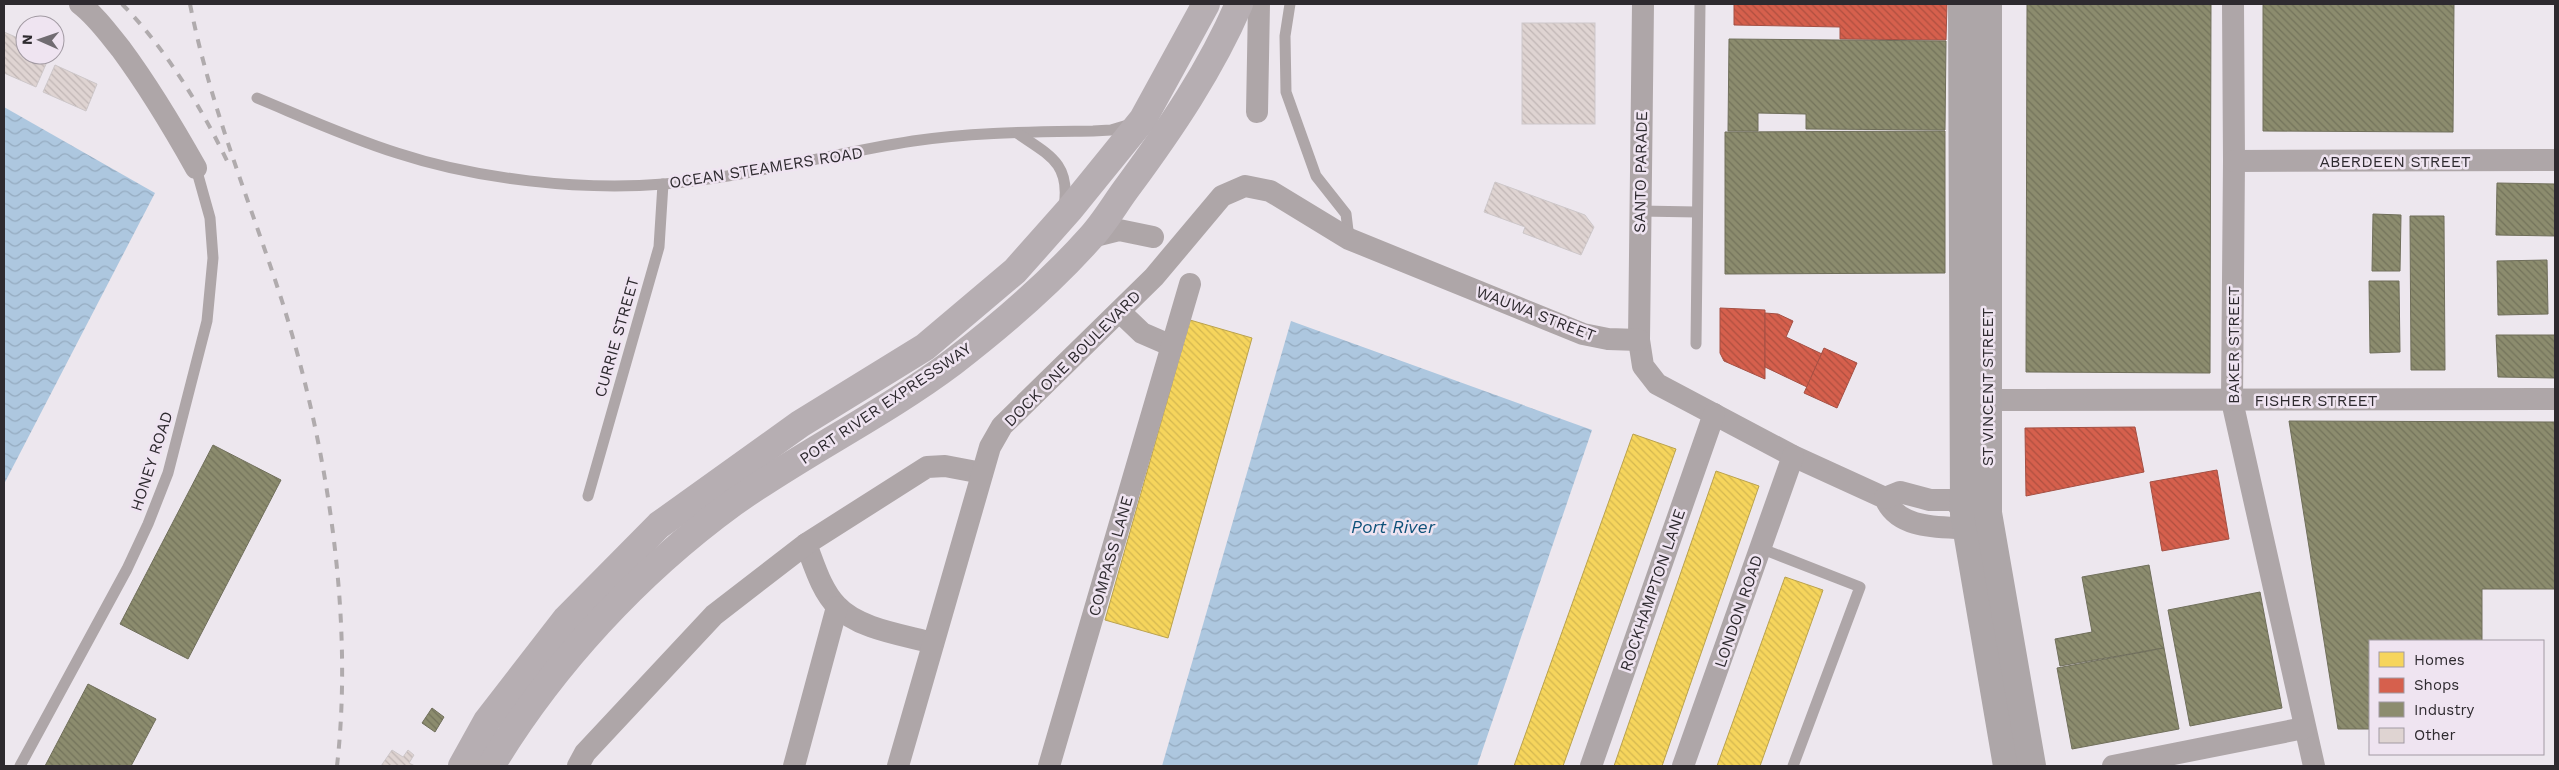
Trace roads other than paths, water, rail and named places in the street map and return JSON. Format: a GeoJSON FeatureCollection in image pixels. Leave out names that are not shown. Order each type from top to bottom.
{"type":"FeatureCollection","features":[{"type":"Feature","properties":{"kind":"highway","name":"PORT RIVER EXPRESSWAY"},"geometry":{"type":"LineString","coordinates":[[462,766],[487,721],[566,619],[659,525],[800,424],[925,347],[1014,271],[1062,218],[1143,119],[1206,4]]}},
{"type":"Feature","properties":{"kind":"highway","name":"PORT RIVER EXPRESSWAY"},"geometry":{"type":"LineString","coordinates":[[491,766],[511,733],[586,636],[666,556],[734,502],[952,363],[1019,307],[1091,237],[1174,125],[1227,33],[1239,4]]}},
{"type":"Feature","properties":{"kind":"main road","name":"ST VINCENT STREET"},"geometry":{"type":"LineString","coordinates":[[1962,4],[1976,513],[2007,766]]}},
{"type":"Feature","properties":{"kind":"main road","name":"ST VINCENT STREET"},"geometry":{"type":"LineString","coordinates":[[1988,4],[1987,400],[1976,513],[2032,766]]}},
{"type":"Feature","properties":{"kind":"street"},"geometry":{"type":"LineString","coordinates":[[80,4],[105,28],[135,69],[164,111],[196,168]]}},
{"type":"Feature","properties":{"kind":"street"},"geometry":{"type":"LineString","coordinates":[[1257,112],[1259,4]]}},
{"type":"Feature","properties":{"kind":"street","name":"SANTO PARADE"},"geometry":{"type":"LineString","coordinates":[[1639,340],[1642,4]]}},
{"type":"Feature","properties":{"kind":"street","name":"BAKER STREET"},"geometry":{"type":"LineString","coordinates":[[2233,4],[2232,401],[2314,766]]}},
{"type":"Feature","properties":{"kind":"street","name":"ABERDEEN STREET"},"geometry":{"type":"LineString","coordinates":[[2234,161],[2555,160]]}},
{"type":"Feature","properties":{"kind":"street","name":"DOCK ONE BOULEVARD"},"geometry":{"type":"LineString","coordinates":[[898,766],[982,473],[990,447],[1002,426],[1154,277],[1222,196],[1245,186],[1270,191],[1349,238]]}},
{"type":"Feature","properties":{"kind":"street"},"geometry":{"type":"LineString","coordinates":[[1091,237],[1119,230],[1153,237]]}},
{"type":"Feature","properties":{"kind":"street","name":"WAUWA STREET"},"geometry":{"type":"LineString","coordinates":[[1349,238],[1583,334],[1608,340],[1639,340]]}},
{"type":"Feature","properties":{"kind":"street","name":"COMPASS LANE"},"geometry":{"type":"LineString","coordinates":[[1049,766],[1190,284]]}},
{"type":"Feature","properties":{"kind":"street"},"geometry":{"type":"LineString","coordinates":[[1120,312],[1142,333],[1172,346]]}},
{"type":"Feature","properties":{"kind":"street"},"geometry":{"type":"LineString","coordinates":[[1639,340],[1643,366],[1657,384],[1793,456],[1885,498],[1889,509],[1910,522],[1929,527],[1957,528],[1976,513]]}},
{"type":"Feature","properties":{"kind":"street","name":"FISHER STREET"},"geometry":{"type":"LineString","coordinates":[[1987,400],[2555,399]]}},
{"type":"Feature","properties":{"kind":"street","name":"ROCKHAMPTON LANE"},"geometry":{"type":"LineString","coordinates":[[1591,766],[1714,414]]}},
{"type":"Feature","properties":{"kind":"street","name":"LONDON ROAD"},"geometry":{"type":"LineString","coordinates":[[1683,766],[1793,456]]}},
{"type":"Feature","properties":{"kind":"street"},"geometry":{"type":"LineString","coordinates":[[578,766],[585,753],[714,615],[806,544],[927,467],[945,466],[982,473]]}},
{"type":"Feature","properties":{"kind":"street"},"geometry":{"type":"LineString","coordinates":[[806,544],[823,586],[837,607],[870,627],[933,643]]}},
{"type":"Feature","properties":{"kind":"street"},"geometry":{"type":"LineString","coordinates":[[794,766],[837,607]]}},
{"type":"Feature","properties":{"kind":"street"},"geometry":{"type":"LineString","coordinates":[[2113,766],[2304,728]]}},
{"type":"Feature","properties":{"kind":"lane"},"geometry":{"type":"LineString","coordinates":[[1290,4],[1285,36],[1286,92],[1316,176],[1346,214],[1349,238]]}},
{"type":"Feature","properties":{"kind":"lane"},"geometry":{"type":"LineString","coordinates":[[1696,344],[1700,4]]}},
{"type":"Feature","properties":{"kind":"lane","name":"OCEAN STEAMERS ROAD"},"geometry":{"type":"LineString","coordinates":[[257,98],[398,154],[478,173],[583,185],[663,184],[755,172],[913,141],[969,135],[1111,130],[1143,119]]}},
{"type":"Feature","properties":{"kind":"lane"},"geometry":{"type":"LineString","coordinates":[[1017,133],[1044,152],[1063,172],[1067,187],[1062,218]]}},
{"type":"Feature","properties":{"kind":"lane","name":"HONEY ROAD"},"geometry":{"type":"LineString","coordinates":[[20,766],[127,569],[168,473],[206,321],[213,258],[210,218],[196,168]]}},
{"type":"Feature","properties":{"kind":"lane","name":"CURRIE STREET"},"geometry":{"type":"LineString","coordinates":[[588,496],[659,247],[663,184]]}},
{"type":"Feature","properties":{"kind":"lane"},"geometry":{"type":"LineString","coordinates":[[1640,211],[1697,212]]}},
{"type":"Feature","properties":{"kind":"lane"},"geometry":{"type":"LineString","coordinates":[[1760,548],[1860,587],[1793,766]]}},
{"type":"Feature","properties":{"kind":"water"},"geometry":{"type":"Polygon","coordinates":[[[4,107],[155,193],[4,484],[4,107]]]}},
{"type":"Feature","properties":{"kind":"water","name":"Port River"},"geometry":{"type":"Polygon","coordinates":[[[1291,321],[1592,430],[1477,766],[1162,766],[1291,321]]]}},
{"type":"Feature","properties":{"kind":"railway"},"geometry":{"type":"LineString","coordinates":[[122,4],[153,40],[182,80],[207,122],[229,165]]}},
{"type":"Feature","properties":{"kind":"railway"},"geometry":{"type":"LineString","coordinates":[[190,4],[198,42],[219,117],[282,301],[298,356],[324,471],[333,531],[342,650],[341,709],[337,766]]}}]}
